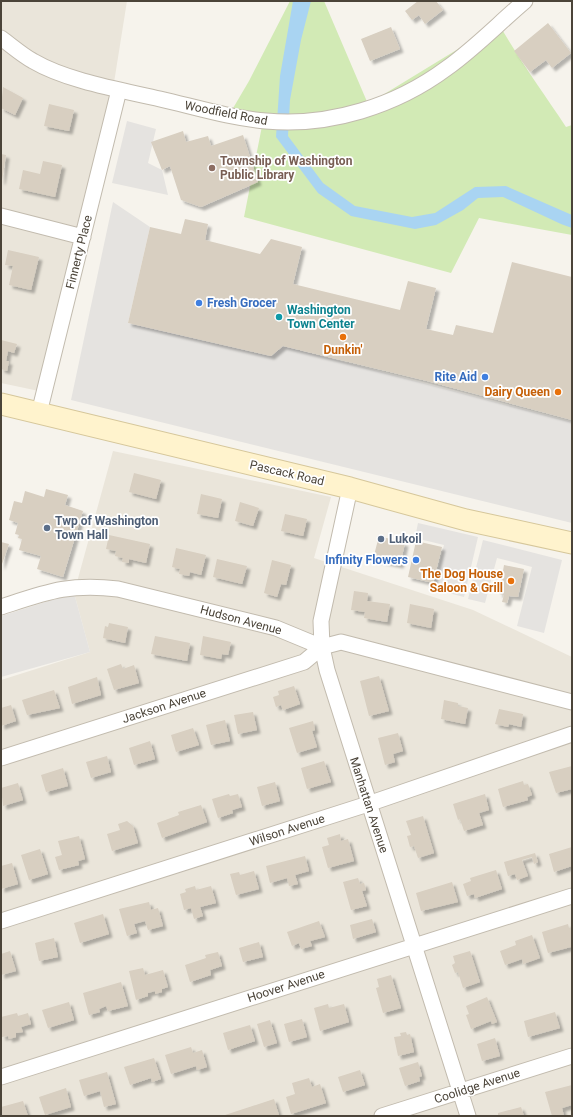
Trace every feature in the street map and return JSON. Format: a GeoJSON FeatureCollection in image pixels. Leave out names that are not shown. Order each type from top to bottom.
{"type":"FeatureCollection","features":[{"type":"Feature","properties":{"kind":"street","name":"Woodfield Road"},"geometry":{"type":"LineString","coordinates":[[1,38],[33,61],[58,72],[119,90],[240,118],[273,122],[296,122],[323,120],[357,112],[385,102],[416,88],[447,68],[525,1]]}},
{"type":"Feature","properties":{"kind":"street","name":"Finnerty Place"},"geometry":{"type":"LineString","coordinates":[[39,413],[119,90]]}},
{"type":"Feature","properties":{"kind":"street"},"geometry":{"type":"LineString","coordinates":[[1,216],[83,236]]}},
{"type":"Feature","properties":{"kind":"street","name":"Pascack Road"},"geometry":{"type":"LineString","coordinates":[[1,404],[350,488],[466,520],[572,543]]}},
{"type":"Feature","properties":{"kind":"street","name":"Manhattan Avenue"},"geometry":{"type":"LineString","coordinates":[[350,488],[321,621],[322,647],[327,670],[368,804],[468,1116]]}},
{"type":"Feature","properties":{"kind":"street","name":"Hudson Avenue"},"geometry":{"type":"LineString","coordinates":[[1,608],[50,591],[71,587],[95,586],[118,589],[276,628],[322,647]]}},
{"type":"Feature","properties":{"kind":"street"},"geometry":{"type":"LineString","coordinates":[[322,647],[341,642],[572,702]]}},
{"type":"Feature","properties":{"kind":"street","name":"Jackson Avenue"},"geometry":{"type":"LineString","coordinates":[[1,758],[304,662],[322,647]]}},
{"type":"Feature","properties":{"kind":"street","name":"Wilson Avenue"},"geometry":{"type":"LineString","coordinates":[[1,921],[368,804],[572,734]]}},
{"type":"Feature","properties":{"kind":"street","name":"Hoover Avenue"},"geometry":{"type":"LineString","coordinates":[[1,1077],[572,896]]}},
{"type":"Feature","properties":{"kind":"street","name":"Coolidge Avenue"},"geometry":{"type":"LineString","coordinates":[[382,1116],[572,1056]]}},
{"type":"Feature","properties":{"kind":"shaded area"},"geometry":{"type":"Polygon","coordinates":[[[1,1],[127,1],[109,114],[39,391],[1,383],[1,1]]]}},
{"type":"Feature","properties":{"kind":"shaded area"},"geometry":{"type":"Polygon","coordinates":[[[127,121],[156,129],[148,163],[162,170],[168,195],[112,183],[127,121]]]}},
{"type":"Feature","properties":{"kind":"shaded area"},"geometry":{"type":"Polygon","coordinates":[[[113,202],[150,227],[128,323],[271,356],[283,346],[572,422],[572,523],[71,400],[113,202]]]}},
{"type":"Feature","properties":{"kind":"shaded area"},"geometry":{"type":"Polygon","coordinates":[[[113,451],[331,497],[314,558],[473,610],[572,657],[572,1116],[1,1116],[1,680],[90,652],[74,593],[113,451]]]}},
{"type":"Feature","properties":{"kind":"shaded area"},"geometry":{"type":"Polygon","coordinates":[[[418,523],[478,537],[464,597],[433,589],[444,545],[415,538],[418,523]]]}},
{"type":"Feature","properties":{"kind":"shaded area"},"geometry":{"type":"Polygon","coordinates":[[[483,540],[562,560],[544,633],[517,626],[532,567],[497,558],[485,603],[468,599],[483,540]]]}},
{"type":"Feature","properties":{"kind":"shaded area"},"geometry":{"type":"Polygon","coordinates":[[[74,593],[90,652],[1,677],[1,616],[74,593]]]}},
{"type":"Feature","properties":{"kind":"green space"},"geometry":{"type":"Polygon","coordinates":[[[290,1],[324,1],[368,104],[499,24],[566,127],[572,125],[572,235],[479,218],[451,273],[244,217],[263,121],[229,115],[249,81],[290,1]]]}},
{"type":"Feature","properties":{"kind":"water"},"geometry":{"type":"Polygon","coordinates":[[[293,1],[311,1],[301,40],[290,100],[288,136],[323,183],[355,206],[412,217],[435,213],[475,187],[506,186],[572,215],[572,228],[503,197],[478,198],[463,210],[436,225],[415,229],[351,216],[318,193],[276,137],[280,76],[293,1]]]}},
{"type":"Feature","properties":{"kind":"building"},"geometry":{"type":"Polygon","coordinates":[[[418,1],[436,1],[443,10],[425,24],[419,15],[412,20],[405,11],[418,1]]]}},
{"type":"Feature","properties":{"kind":"building"},"geometry":{"type":"Polygon","coordinates":[[[548,23],[571,53],[552,68],[546,60],[530,72],[514,51],[548,23]]]}},
{"type":"Feature","properties":{"kind":"building"},"geometry":{"type":"Polygon","coordinates":[[[391,27],[400,49],[370,61],[361,39],[391,27]]]}},
{"type":"Feature","properties":{"kind":"building"},"geometry":{"type":"Polygon","coordinates":[[[3,87],[23,98],[15,115],[1,108],[3,87]]]}},
{"type":"Feature","properties":{"kind":"building"},"geometry":{"type":"Polygon","coordinates":[[[49,104],[74,110],[69,131],[44,126],[49,104]]]}},
{"type":"Feature","properties":{"kind":"building","name":"Township of Washington Public Library"},"geometry":{"type":"Polygon","coordinates":[[[183,131],[186,142],[208,136],[211,146],[243,135],[258,182],[201,207],[181,200],[170,166],[162,170],[151,142],[183,131]]]}},
{"type":"Feature","properties":{"kind":"building"},"geometry":{"type":"Polygon","coordinates":[[[1,154],[6,155],[2,181],[1,181],[1,154]]]}},
{"type":"Feature","properties":{"kind":"building"},"geometry":{"type":"Polygon","coordinates":[[[43,161],[62,165],[55,197],[19,189],[23,170],[40,174],[43,161]]]}},
{"type":"Feature","properties":{"kind":"building","name":"Washington Town Center"},"geometry":{"type":"Polygon","coordinates":[[[185,219],[208,224],[205,240],[260,254],[271,239],[302,247],[293,284],[400,310],[408,281],[436,288],[426,329],[453,335],[456,325],[493,333],[512,262],[572,277],[572,420],[427,381],[283,346],[271,356],[128,323],[150,227],[181,234],[185,219]]]}},
{"type":"Feature","properties":{"kind":"building"},"geometry":{"type":"Polygon","coordinates":[[[8,250],[39,257],[31,290],[9,285],[13,266],[5,265],[8,250]]]}},
{"type":"Feature","properties":{"kind":"building"},"geometry":{"type":"Polygon","coordinates":[[[1,340],[17,344],[14,353],[8,351],[6,361],[9,361],[7,371],[1,369],[1,340]]]}},
{"type":"Feature","properties":{"kind":"building"},"geometry":{"type":"Polygon","coordinates":[[[134,473],[161,480],[156,499],[129,492],[134,473]]]}},
{"type":"Feature","properties":{"kind":"building","name":"Twp of Washington Town Hall"},"geometry":{"type":"Polygon","coordinates":[[[46,489],[68,495],[65,505],[83,511],[63,577],[37,569],[41,556],[19,550],[22,539],[18,538],[19,535],[15,534],[18,523],[9,520],[14,501],[22,503],[25,491],[44,497],[46,489]]]}},
{"type":"Feature","properties":{"kind":"building"},"geometry":{"type":"Polygon","coordinates":[[[201,494],[222,499],[218,518],[197,514],[201,494]]]}},
{"type":"Feature","properties":{"kind":"building"},"geometry":{"type":"Polygon","coordinates":[[[240,502],[259,508],[253,526],[235,521],[240,502]]]}},
{"type":"Feature","properties":{"kind":"building"},"geometry":{"type":"Polygon","coordinates":[[[285,514],[307,519],[303,536],[281,531],[285,514]]]}},
{"type":"Feature","properties":{"kind":"building"},"geometry":{"type":"Polygon","coordinates":[[[109,535],[150,544],[146,563],[129,559],[129,563],[122,562],[123,558],[115,556],[116,551],[106,549],[109,535]]]}},
{"type":"Feature","properties":{"kind":"building"},"geometry":{"type":"Polygon","coordinates":[[[379,536],[405,543],[400,565],[373,559],[379,536]]]}},
{"type":"Feature","properties":{"kind":"building"},"geometry":{"type":"Polygon","coordinates":[[[416,541],[442,547],[433,583],[408,577],[416,541]]]}},
{"type":"Feature","properties":{"kind":"building"},"geometry":{"type":"Polygon","coordinates":[[[1,542],[9,544],[1,567],[1,542]]]}},
{"type":"Feature","properties":{"kind":"building"},"geometry":{"type":"Polygon","coordinates":[[[176,548],[206,555],[201,575],[190,572],[189,576],[179,574],[180,569],[172,567],[176,548]]]}},
{"type":"Feature","properties":{"kind":"building"},"geometry":{"type":"Polygon","coordinates":[[[217,559],[247,566],[242,584],[213,577],[217,559]]]}},
{"type":"Feature","properties":{"kind":"building"},"geometry":{"type":"Polygon","coordinates":[[[272,560],[291,565],[286,585],[281,584],[277,597],[264,593],[272,560]]]}},
{"type":"Feature","properties":{"kind":"building","name":"The Dog House Saloon & Grill"},"geometry":{"type":"Polygon","coordinates":[[[504,565],[524,569],[518,597],[509,596],[507,603],[502,602],[504,595],[499,594],[504,565]]]}},
{"type":"Feature","properties":{"kind":"building"},"geometry":{"type":"Polygon","coordinates":[[[354,591],[368,593],[367,601],[390,604],[387,622],[364,618],[365,612],[351,610],[354,591]]]}},
{"type":"Feature","properties":{"kind":"building"},"geometry":{"type":"Polygon","coordinates":[[[410,604],[434,609],[431,628],[407,623],[410,604]]]}},
{"type":"Feature","properties":{"kind":"building"},"geometry":{"type":"Polygon","coordinates":[[[109,623],[128,627],[125,643],[103,638],[105,626],[108,627],[109,623]]]}},
{"type":"Feature","properties":{"kind":"building"},"geometry":{"type":"Polygon","coordinates":[[[155,636],[190,643],[187,661],[151,654],[155,636]]]}},
{"type":"Feature","properties":{"kind":"building"},"geometry":{"type":"Polygon","coordinates":[[[203,636],[231,642],[228,655],[222,654],[221,659],[200,655],[203,636]]]}},
{"type":"Feature","properties":{"kind":"building"},"geometry":{"type":"Polygon","coordinates":[[[121,664],[123,669],[134,665],[139,683],[114,690],[107,669],[121,664]]]}},
{"type":"Feature","properties":{"kind":"building"},"geometry":{"type":"Polygon","coordinates":[[[379,676],[389,711],[369,716],[360,681],[379,676]]]}},
{"type":"Feature","properties":{"kind":"building"},"geometry":{"type":"Polygon","coordinates":[[[97,677],[101,695],[72,704],[68,687],[97,677]]]}},
{"type":"Feature","properties":{"kind":"building"},"geometry":{"type":"Polygon","coordinates":[[[294,686],[300,704],[283,710],[281,705],[276,707],[273,697],[279,695],[278,691],[294,686]]]}},
{"type":"Feature","properties":{"kind":"building"},"geometry":{"type":"Polygon","coordinates":[[[54,690],[60,708],[27,715],[22,700],[54,690]]]}},
{"type":"Feature","properties":{"kind":"building"},"geometry":{"type":"Polygon","coordinates":[[[444,700],[458,703],[458,706],[468,708],[465,724],[441,719],[444,700]]]}},
{"type":"Feature","properties":{"kind":"building"},"geometry":{"type":"Polygon","coordinates":[[[11,705],[16,721],[1,726],[1,708],[11,705]]]}},
{"type":"Feature","properties":{"kind":"building"},"geometry":{"type":"Polygon","coordinates":[[[499,709],[523,714],[521,727],[509,724],[508,727],[495,724],[499,709]]]}},
{"type":"Feature","properties":{"kind":"building"},"geometry":{"type":"Polygon","coordinates":[[[253,712],[257,730],[238,734],[234,715],[253,712]]]}},
{"type":"Feature","properties":{"kind":"building"},"geometry":{"type":"Polygon","coordinates":[[[225,720],[230,741],[211,745],[206,725],[225,720]]]}},
{"type":"Feature","properties":{"kind":"building"},"geometry":{"type":"Polygon","coordinates":[[[313,721],[315,730],[312,731],[317,747],[297,753],[289,728],[313,721]]]}},
{"type":"Feature","properties":{"kind":"building"},"geometry":{"type":"Polygon","coordinates":[[[193,728],[199,745],[176,752],[171,735],[193,728]]]}},
{"type":"Feature","properties":{"kind":"building"},"geometry":{"type":"Polygon","coordinates":[[[398,733],[403,751],[393,754],[395,762],[385,765],[378,738],[398,733]]]}},
{"type":"Feature","properties":{"kind":"building"},"geometry":{"type":"Polygon","coordinates":[[[150,741],[155,759],[134,765],[129,748],[150,741]]]}},
{"type":"Feature","properties":{"kind":"building"},"geometry":{"type":"Polygon","coordinates":[[[107,756],[111,772],[91,778],[86,762],[107,756]]]}},
{"type":"Feature","properties":{"kind":"building"},"geometry":{"type":"Polygon","coordinates":[[[324,761],[331,782],[307,789],[301,768],[324,761]]]}},
{"type":"Feature","properties":{"kind":"building"},"geometry":{"type":"Polygon","coordinates":[[[572,766],[572,789],[556,793],[549,772],[572,766]]]}},
{"type":"Feature","properties":{"kind":"building"},"geometry":{"type":"Polygon","coordinates":[[[63,768],[68,786],[46,792],[41,775],[63,768]]]}},
{"type":"Feature","properties":{"kind":"building"},"geometry":{"type":"Polygon","coordinates":[[[523,781],[524,785],[528,784],[532,795],[527,797],[528,800],[503,807],[498,789],[523,781]]]}},
{"type":"Feature","properties":{"kind":"building"},"geometry":{"type":"Polygon","coordinates":[[[275,782],[280,801],[262,806],[257,787],[275,782]]]}},
{"type":"Feature","properties":{"kind":"building"},"geometry":{"type":"Polygon","coordinates":[[[18,783],[23,800],[3,806],[1,788],[18,783]]]}},
{"type":"Feature","properties":{"kind":"building"},"geometry":{"type":"Polygon","coordinates":[[[229,794],[230,796],[238,794],[242,807],[232,810],[233,813],[218,818],[212,799],[229,794]]]}},
{"type":"Feature","properties":{"kind":"building"},"geometry":{"type":"Polygon","coordinates":[[[485,794],[489,810],[479,813],[483,825],[464,831],[460,819],[458,820],[453,804],[485,794]]]}},
{"type":"Feature","properties":{"kind":"building"},"geometry":{"type":"Polygon","coordinates":[[[201,805],[207,822],[162,838],[157,823],[179,815],[178,812],[201,805]]]}},
{"type":"Feature","properties":{"kind":"building"},"geometry":{"type":"Polygon","coordinates":[[[423,816],[434,853],[418,858],[414,846],[410,847],[407,836],[411,835],[406,821],[423,816]]]}},
{"type":"Feature","properties":{"kind":"building"},"geometry":{"type":"Polygon","coordinates":[[[127,821],[133,826],[138,843],[112,851],[107,834],[120,830],[118,824],[127,821]]]}},
{"type":"Feature","properties":{"kind":"building"},"geometry":{"type":"Polygon","coordinates":[[[340,834],[341,841],[348,839],[354,861],[328,868],[322,847],[329,845],[327,838],[340,834]]]}},
{"type":"Feature","properties":{"kind":"building"},"geometry":{"type":"Polygon","coordinates":[[[79,836],[85,859],[78,861],[79,865],[59,870],[55,857],[62,855],[58,841],[79,836]]]}},
{"type":"Feature","properties":{"kind":"building"},"geometry":{"type":"Polygon","coordinates":[[[572,847],[572,866],[554,872],[549,854],[572,847]]]}},
{"type":"Feature","properties":{"kind":"building"},"geometry":{"type":"Polygon","coordinates":[[[40,849],[48,874],[29,880],[21,855],[40,849]]]}},
{"type":"Feature","properties":{"kind":"building"},"geometry":{"type":"Polygon","coordinates":[[[535,853],[538,862],[534,864],[532,857],[522,860],[528,876],[517,880],[515,874],[508,876],[504,862],[535,853]]]}},
{"type":"Feature","properties":{"kind":"building"},"geometry":{"type":"Polygon","coordinates":[[[305,856],[309,871],[295,875],[298,884],[289,886],[287,878],[270,883],[266,866],[305,856]]]}},
{"type":"Feature","properties":{"kind":"building"},"geometry":{"type":"Polygon","coordinates":[[[12,863],[18,884],[1,889],[1,866],[12,863]]]}},
{"type":"Feature","properties":{"kind":"building"},"geometry":{"type":"Polygon","coordinates":[[[496,870],[502,889],[475,898],[474,894],[467,896],[463,884],[471,881],[470,878],[496,870]]]}},
{"type":"Feature","properties":{"kind":"building"},"geometry":{"type":"Polygon","coordinates":[[[254,871],[259,889],[236,895],[230,874],[239,872],[240,875],[254,871]]]}},
{"type":"Feature","properties":{"kind":"building"},"geometry":{"type":"Polygon","coordinates":[[[358,878],[360,884],[364,883],[366,890],[362,891],[367,906],[351,910],[343,882],[358,878]]]}},
{"type":"Feature","properties":{"kind":"building"},"geometry":{"type":"Polygon","coordinates":[[[452,882],[458,902],[421,911],[416,893],[452,882]]]}},
{"type":"Feature","properties":{"kind":"building"},"geometry":{"type":"Polygon","coordinates":[[[195,886],[196,890],[211,886],[216,903],[200,907],[203,916],[194,919],[191,908],[184,910],[180,894],[186,892],[185,889],[195,886]]]}},
{"type":"Feature","properties":{"kind":"building"},"geometry":{"type":"Polygon","coordinates":[[[149,902],[151,910],[158,908],[163,926],[148,930],[145,921],[134,924],[137,933],[127,936],[119,909],[149,902]]]}},
{"type":"Feature","properties":{"kind":"building"},"geometry":{"type":"Polygon","coordinates":[[[103,914],[109,934],[80,943],[74,923],[103,914]]]}},
{"type":"Feature","properties":{"kind":"building"},"geometry":{"type":"Polygon","coordinates":[[[372,919],[376,932],[353,939],[350,925],[372,919]]]}},
{"type":"Feature","properties":{"kind":"building"},"geometry":{"type":"Polygon","coordinates":[[[319,921],[325,937],[310,941],[312,946],[301,949],[299,943],[292,946],[287,932],[319,921]]]}},
{"type":"Feature","properties":{"kind":"building"},"geometry":{"type":"Polygon","coordinates":[[[568,924],[569,928],[572,927],[571,947],[548,953],[542,932],[568,924]]]}},
{"type":"Feature","properties":{"kind":"building"},"geometry":{"type":"Polygon","coordinates":[[[532,935],[540,958],[523,964],[522,959],[505,965],[500,951],[516,945],[515,941],[532,935]]]}},
{"type":"Feature","properties":{"kind":"building"},"geometry":{"type":"Polygon","coordinates":[[[54,938],[58,957],[39,961],[35,943],[54,938]]]}},
{"type":"Feature","properties":{"kind":"building"},"geometry":{"type":"Polygon","coordinates":[[[259,942],[263,957],[243,962],[239,948],[259,942]]]}},
{"type":"Feature","properties":{"kind":"building"},"geometry":{"type":"Polygon","coordinates":[[[10,951],[16,971],[1,975],[1,954],[10,951]]]}},
{"type":"Feature","properties":{"kind":"building"},"geometry":{"type":"Polygon","coordinates":[[[470,951],[480,982],[463,988],[458,972],[455,973],[452,965],[455,963],[453,956],[470,951]]]}},
{"type":"Feature","properties":{"kind":"building"},"geometry":{"type":"Polygon","coordinates":[[[218,952],[222,966],[210,970],[211,975],[190,982],[185,965],[206,958],[205,955],[218,952]]]}},
{"type":"Feature","properties":{"kind":"building"},"geometry":{"type":"Polygon","coordinates":[[[143,968],[145,975],[163,970],[168,987],[162,989],[162,992],[155,994],[155,991],[148,993],[148,996],[136,1000],[129,971],[143,968]]]}},
{"type":"Feature","properties":{"kind":"building"},"geometry":{"type":"Polygon","coordinates":[[[391,975],[401,1008],[383,1013],[376,988],[379,987],[377,979],[391,975]]]}},
{"type":"Feature","properties":{"kind":"building"},"geometry":{"type":"Polygon","coordinates":[[[121,982],[128,1006],[108,1011],[106,1006],[99,1009],[100,1012],[89,1015],[83,993],[121,982]]]}},
{"type":"Feature","properties":{"kind":"building"},"geometry":{"type":"Polygon","coordinates":[[[487,997],[497,1022],[492,1024],[491,1021],[471,1029],[466,1015],[469,1014],[466,1006],[487,997]]]}},
{"type":"Feature","properties":{"kind":"building"},"geometry":{"type":"Polygon","coordinates":[[[69,1002],[74,1020],[48,1028],[42,1010],[69,1002]]]}},
{"type":"Feature","properties":{"kind":"building"},"geometry":{"type":"Polygon","coordinates":[[[328,1004],[329,1008],[344,1004],[349,1022],[320,1031],[314,1008],[328,1004]]]}},
{"type":"Feature","properties":{"kind":"building"},"geometry":{"type":"Polygon","coordinates":[[[555,1012],[560,1028],[528,1037],[524,1021],[555,1012]]]}},
{"type":"Feature","properties":{"kind":"building"},"geometry":{"type":"Polygon","coordinates":[[[17,1013],[18,1016],[28,1013],[31,1024],[21,1027],[23,1032],[16,1033],[16,1037],[9,1039],[8,1036],[2,1037],[1,1017],[17,1013]]]}},
{"type":"Feature","properties":{"kind":"building"},"geometry":{"type":"Polygon","coordinates":[[[302,1019],[307,1037],[289,1042],[284,1024],[302,1019]]]}},
{"type":"Feature","properties":{"kind":"building"},"geometry":{"type":"Polygon","coordinates":[[[270,1020],[277,1043],[264,1047],[257,1024],[270,1020]]]}},
{"type":"Feature","properties":{"kind":"building"},"geometry":{"type":"Polygon","coordinates":[[[250,1025],[255,1041],[228,1050],[223,1033],[250,1025]]]}},
{"type":"Feature","properties":{"kind":"building"},"geometry":{"type":"Polygon","coordinates":[[[406,1032],[407,1035],[410,1034],[414,1052],[398,1056],[394,1037],[401,1036],[400,1033],[406,1032]]]}},
{"type":"Feature","properties":{"kind":"building"},"geometry":{"type":"Polygon","coordinates":[[[495,1038],[500,1056],[482,1061],[477,1044],[495,1038]]]}},
{"type":"Feature","properties":{"kind":"building"},"geometry":{"type":"Polygon","coordinates":[[[191,1047],[193,1053],[202,1050],[207,1067],[197,1070],[196,1066],[171,1074],[165,1055],[191,1047]]]}},
{"type":"Feature","properties":{"kind":"building"},"geometry":{"type":"Polygon","coordinates":[[[154,1058],[161,1079],[152,1082],[151,1078],[130,1085],[124,1067],[154,1058]]]}},
{"type":"Feature","properties":{"kind":"building"},"geometry":{"type":"Polygon","coordinates":[[[418,1062],[422,1076],[419,1077],[420,1081],[405,1086],[399,1068],[418,1062]]]}},
{"type":"Feature","properties":{"kind":"building"},"geometry":{"type":"Polygon","coordinates":[[[360,1070],[365,1085],[343,1092],[338,1077],[360,1070]]]}},
{"type":"Feature","properties":{"kind":"building"},"geometry":{"type":"Polygon","coordinates":[[[107,1072],[116,1104],[104,1107],[100,1091],[84,1096],[79,1080],[107,1072]]]}},
{"type":"Feature","properties":{"kind":"building"},"geometry":{"type":"Polygon","coordinates":[[[309,1078],[312,1087],[320,1084],[326,1103],[291,1114],[286,1097],[295,1094],[292,1083],[309,1078]]]}},
{"type":"Feature","properties":{"kind":"building"},"geometry":{"type":"Polygon","coordinates":[[[572,1085],[572,1105],[562,1108],[564,1116],[552,1116],[545,1092],[572,1085]]]}},
{"type":"Feature","properties":{"kind":"building"},"geometry":{"type":"Polygon","coordinates":[[[66,1088],[71,1107],[45,1115],[39,1097],[66,1088]]]}},
{"type":"Feature","properties":{"kind":"building"},"geometry":{"type":"Polygon","coordinates":[[[274,1099],[279,1115],[276,1116],[222,1116],[274,1099]]]}},
{"type":"Feature","properties":{"kind":"building"},"geometry":{"type":"Polygon","coordinates":[[[23,1101],[28,1116],[1,1116],[1,1107],[23,1101]]]}},
{"type":"Feature","properties":{"kind":"building"},"geometry":{"type":"Polygon","coordinates":[[[521,1107],[524,1116],[498,1116],[498,1113],[521,1107]]]}},
{"type":"Feature","properties":{"kind":"place","name":"Township of Washington Public Library"},"geometry":{"type":"Point","coordinates":[212,168]}},
{"type":"Feature","properties":{"kind":"place","name":"Fresh Grocer"},"geometry":{"type":"Point","coordinates":[199,303]}},
{"type":"Feature","properties":{"kind":"place","name":"Washington Town Center"},"geometry":{"type":"Point","coordinates":[279,317]}},
{"type":"Feature","properties":{"kind":"place","name":"Dunkin'"},"geometry":{"type":"Point","coordinates":[343,337]}},
{"type":"Feature","properties":{"kind":"place","name":"Rite Aid"},"geometry":{"type":"Point","coordinates":[485,377]}},
{"type":"Feature","properties":{"kind":"place","name":"Dairy Queen"},"geometry":{"type":"Point","coordinates":[558,392]}},
{"type":"Feature","properties":{"kind":"place","name":"Twp of Washington Town Hall"},"geometry":{"type":"Point","coordinates":[47,528]}},
{"type":"Feature","properties":{"kind":"place","name":"Lukoil"},"geometry":{"type":"Point","coordinates":[381,539]}},
{"type":"Feature","properties":{"kind":"place","name":"Infinity Flowers"},"geometry":{"type":"Point","coordinates":[416,560]}},
{"type":"Feature","properties":{"kind":"place","name":"The Dog House Saloon & Grill"},"geometry":{"type":"Point","coordinates":[511,581]}}]}
